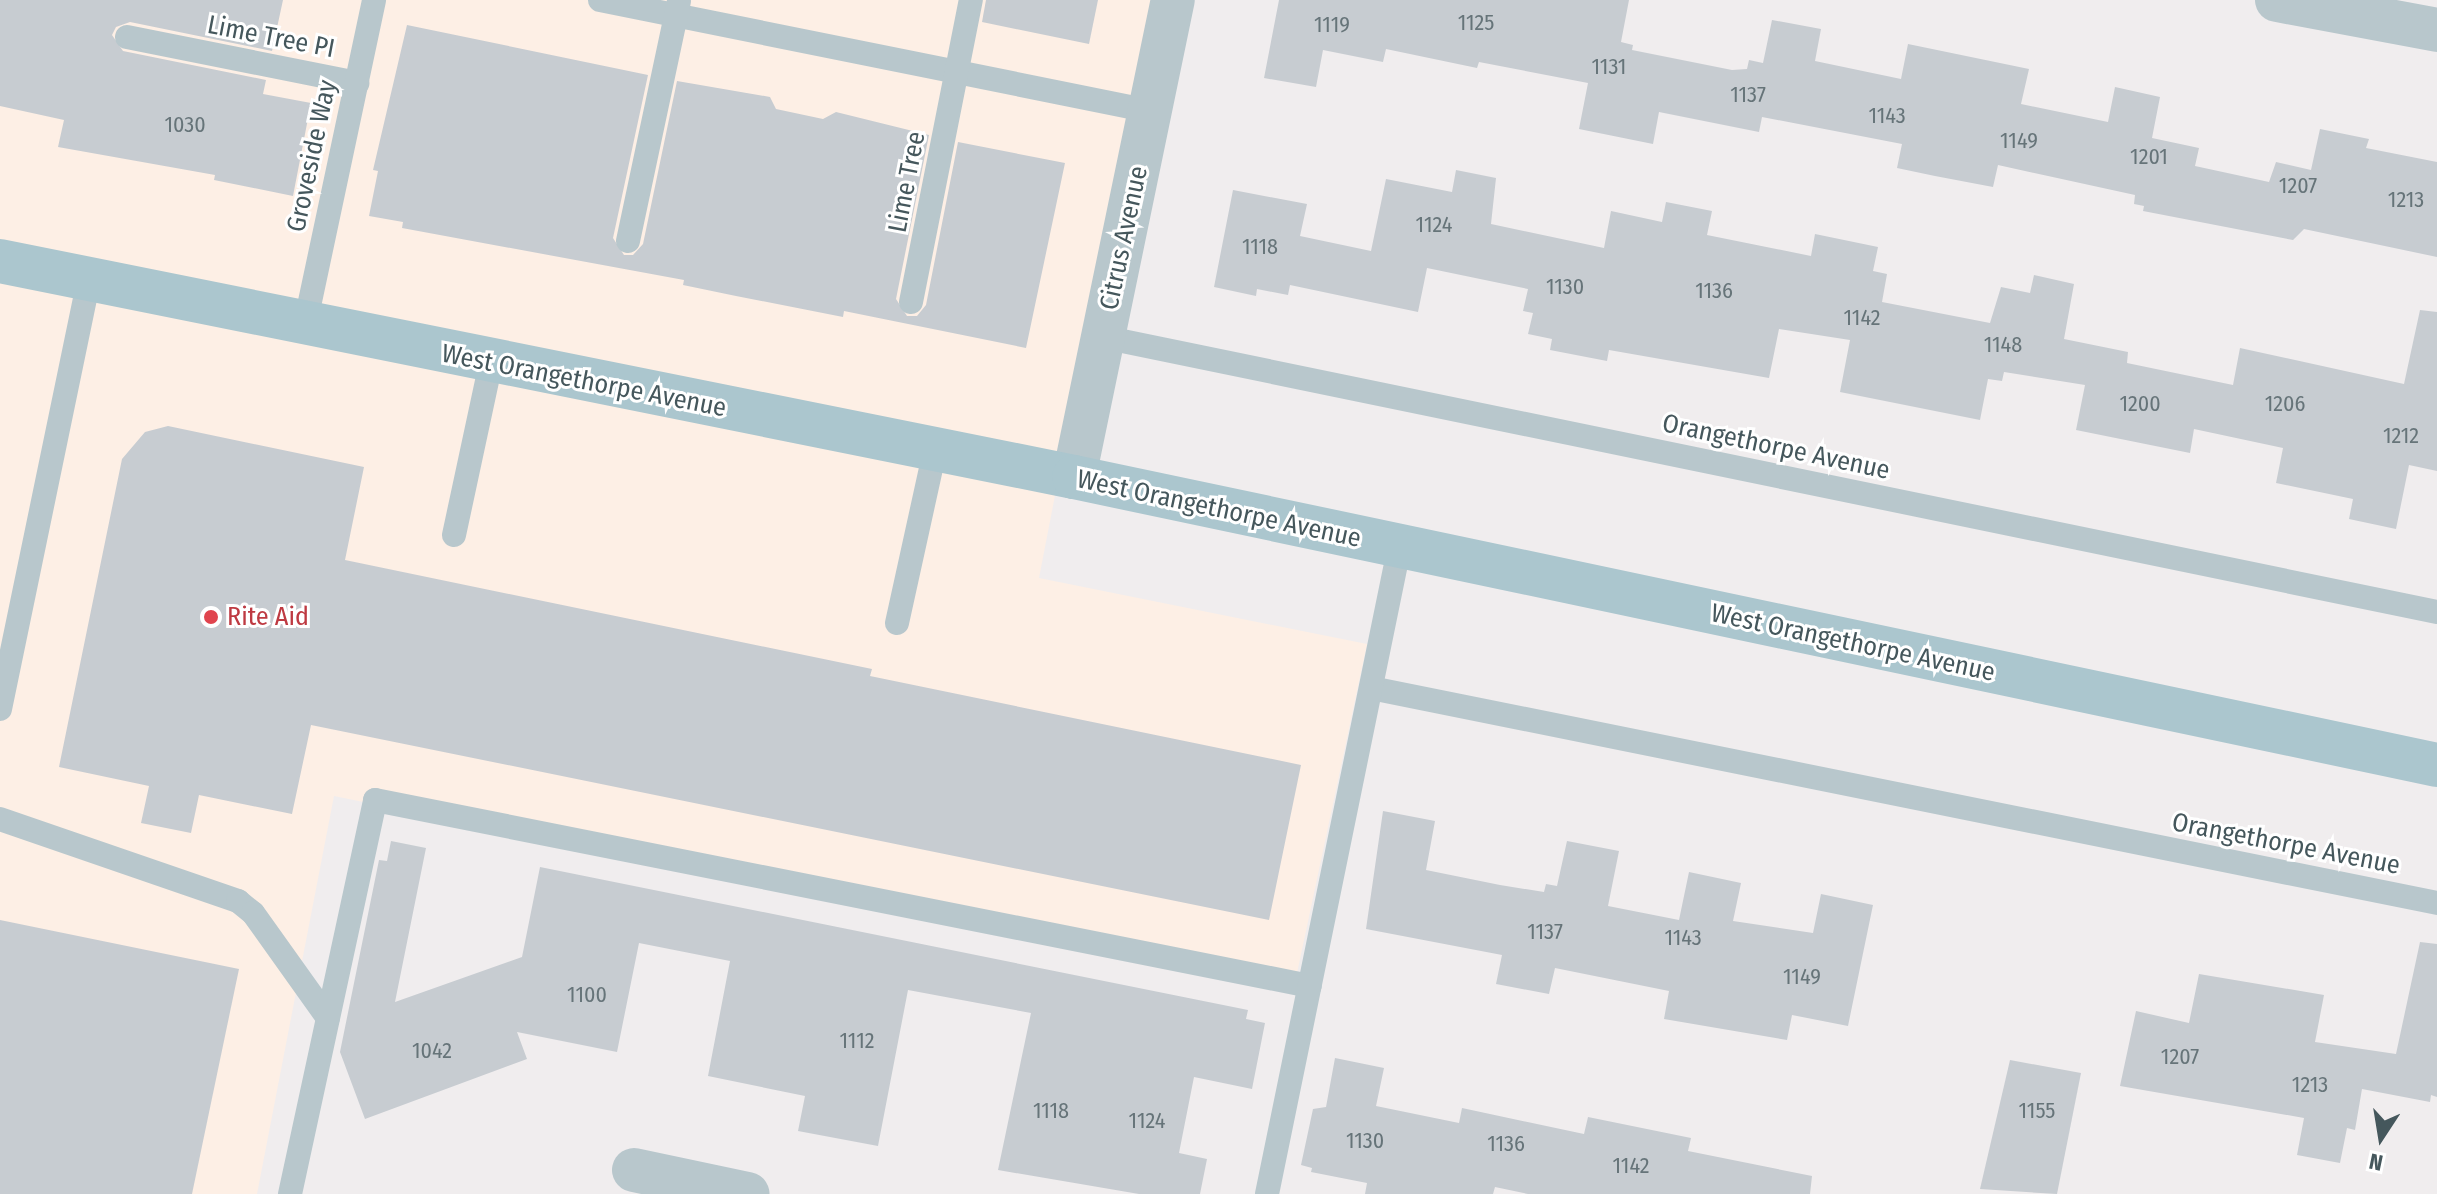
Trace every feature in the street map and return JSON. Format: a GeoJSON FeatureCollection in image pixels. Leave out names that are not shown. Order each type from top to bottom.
{"type":"FeatureCollection","features":[{"type":"Feature","properties":{"kind":"main road","name":"West Orangethorpe Avenue"},"geometry":{"type":"LineString","coordinates":[[0,261],[491,363],[1074,477],[1399,549],[2437,765]]}},
{"type":"Feature","properties":{"kind":"street","name":"Citrus Avenue"},"geometry":{"type":"LineString","coordinates":[[1074,477],[1173,0]]}},
{"type":"Feature","properties":{"kind":"street"},"geometry":{"type":"LineString","coordinates":[[2277,0],[2437,30]]}},
{"type":"Feature","properties":{"kind":"street"},"geometry":{"type":"LineString","coordinates":[[634,1170],[748,1194]]}},
{"type":"Feature","properties":{"kind":"lane","name":"Groveside Way"},"geometry":{"type":"LineString","coordinates":[[305,325],[374,0]]}},
{"type":"Feature","properties":{"kind":"lane"},"geometry":{"type":"LineString","coordinates":[[600,0],[677,8],[957,72],[1150,111]]}},
{"type":"Feature","properties":{"kind":"lane","name":"Lime Tree"},"geometry":{"type":"LineString","coordinates":[[911,302],[971,0]]}},
{"type":"Feature","properties":{"kind":"lane"},"geometry":{"type":"LineString","coordinates":[[628,241],[677,8]]}},
{"type":"Feature","properties":{"kind":"lane","name":"Lime Tree PI"},"geometry":{"type":"LineString","coordinates":[[127,37],[357,83]]}},
{"type":"Feature","properties":{"kind":"lane"},"geometry":{"type":"LineString","coordinates":[[0,709],[89,280]]}},
{"type":"Feature","properties":{"kind":"lane","name":"Orangethorpe Avenue"},"geometry":{"type":"LineString","coordinates":[[1103,337],[2437,612]]}},
{"type":"Feature","properties":{"kind":"lane"},"geometry":{"type":"LineString","coordinates":[[454,535],[491,363]]}},
{"type":"Feature","properties":{"kind":"lane"},"geometry":{"type":"LineString","coordinates":[[897,623],[935,450]]}},
{"type":"Feature","properties":{"kind":"lane"},"geometry":{"type":"LineString","coordinates":[[1267,1194],[1399,549]]}},
{"type":"Feature","properties":{"kind":"lane","name":"Orangethorpe Avenue"},"geometry":{"type":"LineString","coordinates":[[1371,688],[2437,903]]}},
{"type":"Feature","properties":{"kind":"lane"},"geometry":{"type":"LineString","coordinates":[[290,1194],[375,800],[1310,986]]}},
{"type":"Feature","properties":{"kind":"lane"},"geometry":{"type":"LineString","coordinates":[[0,819],[238,901],[253,913],[328,1018]]}},
{"type":"Feature","properties":{"kind":"shaded area"},"geometry":{"type":"Polygon","coordinates":[[[0,0],[1151,0],[1039,578],[1367,644],[1293,992],[334,796],[257,1194],[0,1194],[0,0]]]}},
{"type":"Feature","properties":{"kind":"building"},"geometry":{"type":"Polygon","coordinates":[[[0,0],[283,0],[272,51],[130,22],[116,27],[112,35],[123,51],[266,80],[263,94],[311,103],[293,196],[214,180],[215,175],[58,147],[64,120],[0,106],[0,0]]]}},
{"type":"Feature","properties":{"kind":"building"},"geometry":{"type":"Polygon","coordinates":[[[986,0],[1098,0],[1089,44],[982,22],[986,0]]]}},
{"type":"Feature","properties":{"kind":"building"},"geometry":{"type":"Polygon","coordinates":[[[1279,0],[1629,0],[1621,42],[1633,45],[1632,50],[1732,70],[1747,69],[1749,60],[1763,63],[1772,20],[1821,29],[1815,61],[1901,79],[1908,44],[2029,69],[2021,104],[2108,122],[2115,87],[2160,97],[2152,138],[2199,148],[2195,166],[2269,182],[2276,162],[2311,170],[2320,129],[2369,139],[2366,148],[2437,162],[2437,257],[2304,229],[2293,240],[2143,211],[2144,206],[2134,204],[2135,195],[1998,165],[1993,187],[1935,176],[1897,168],[1902,144],[1762,117],[1759,132],[1659,112],[1653,144],[1579,129],[1588,83],[1479,62],[1477,68],[1386,49],[1383,62],[1323,50],[1316,87],[1264,78],[1279,0]]]}},
{"type":"Feature","properties":{"kind":"building"},"geometry":{"type":"Polygon","coordinates":[[[407,25],[648,75],[613,238],[624,255],[633,255],[643,244],[677,81],[770,97],[776,109],[823,119],[836,112],[929,135],[896,299],[907,316],[917,316],[926,305],[958,142],[1065,163],[1026,348],[844,311],[843,317],[736,296],[683,285],[684,280],[402,228],[403,222],[369,216],[378,171],[373,170],[407,25]]]}},
{"type":"Feature","properties":{"kind":"building"},"geometry":{"type":"Polygon","coordinates":[[[1456,170],[1496,178],[1491,224],[1604,248],[1611,211],[1662,222],[1666,202],[1712,211],[1707,235],[1811,256],[1815,234],[1878,247],[1873,271],[1887,274],[1882,302],[1990,323],[2001,287],[2030,293],[2034,275],[2074,284],[2064,339],[2128,352],[2127,363],[2233,385],[2240,348],[2404,384],[2420,310],[2437,312],[2437,471],[2409,465],[2396,529],[2349,519],[2353,499],[2276,483],[2283,448],[2194,429],[2190,453],[2076,430],[2085,385],[2004,372],[2002,381],[1988,379],[1980,420],[1840,392],[1850,340],[1779,329],[1769,378],[1609,350],[1607,361],[1550,350],[1552,339],[1528,334],[1533,313],[1523,311],[1528,289],[1427,268],[1418,312],[1290,285],[1288,295],[1257,289],[1256,296],[1214,287],[1233,190],[1307,204],[1300,236],[1371,251],[1386,179],[1452,192],[1456,170]]]}},
{"type":"Feature","properties":{"kind":"building"},"geometry":{"type":"Polygon","coordinates":[[[168,426],[364,467],[345,560],[872,669],[870,676],[1301,765],[1269,920],[311,725],[292,814],[199,795],[191,833],[141,823],[149,786],[59,767],[122,459],[145,432],[168,426]]]}},
{"type":"Feature","properties":{"kind":"building"},"geometry":{"type":"Polygon","coordinates":[[[1383,811],[1435,821],[1426,870],[1500,885],[1544,892],[1546,884],[1557,886],[1567,841],[1619,851],[1608,906],[1679,920],[1689,872],[1741,883],[1733,921],[1813,933],[1821,894],[1873,905],[1848,1026],[1792,1015],[1787,1040],[1664,1019],[1669,991],[1555,968],[1549,994],[1496,984],[1502,955],[1366,929],[1383,811]]]}},
{"type":"Feature","properties":{"kind":"building"},"geometry":{"type":"Polygon","coordinates":[[[391,841],[426,848],[395,1002],[522,957],[540,867],[1248,1010],[1246,1019],[1265,1023],[1252,1089],[1194,1077],[1179,1153],[1207,1159],[1200,1194],[1139,1194],[998,1170],[1031,1013],[908,990],[878,1146],[798,1131],[805,1096],[708,1076],[730,961],[639,943],[617,1052],[517,1032],[527,1059],[365,1119],[340,1052],[379,860],[387,861],[391,841]]]}},
{"type":"Feature","properties":{"kind":"building"},"geometry":{"type":"Polygon","coordinates":[[[0,920],[239,969],[192,1194],[0,1194],[0,920]]]}},
{"type":"Feature","properties":{"kind":"building"},"geometry":{"type":"Polygon","coordinates":[[[2420,942],[2437,944],[2437,1097],[2431,1095],[2430,1102],[2362,1089],[2355,1130],[2347,1128],[2340,1163],[2297,1155],[2304,1118],[2120,1086],[2136,1011],[2189,1023],[2199,974],[2324,995],[2315,1042],[2396,1054],[2420,942]]]}},
{"type":"Feature","properties":{"kind":"building"},"geometry":{"type":"Polygon","coordinates":[[[1335,1058],[1384,1068],[1376,1106],[1459,1123],[1462,1108],[1584,1134],[1588,1117],[1691,1138],[1688,1151],[1812,1176],[1810,1194],[1528,1194],[1495,1187],[1493,1194],[1365,1194],[1367,1183],[1311,1172],[1312,1168],[1301,1165],[1313,1109],[1326,1107],[1335,1058]]]}},
{"type":"Feature","properties":{"kind":"building"},"geometry":{"type":"Polygon","coordinates":[[[2010,1060],[2081,1073],[2057,1194],[1980,1189],[2010,1060]]]}},
{"type":"Feature","properties":{"kind":"place","name":"Rite Aid"},"geometry":{"type":"Point","coordinates":[211,617]}}]}
